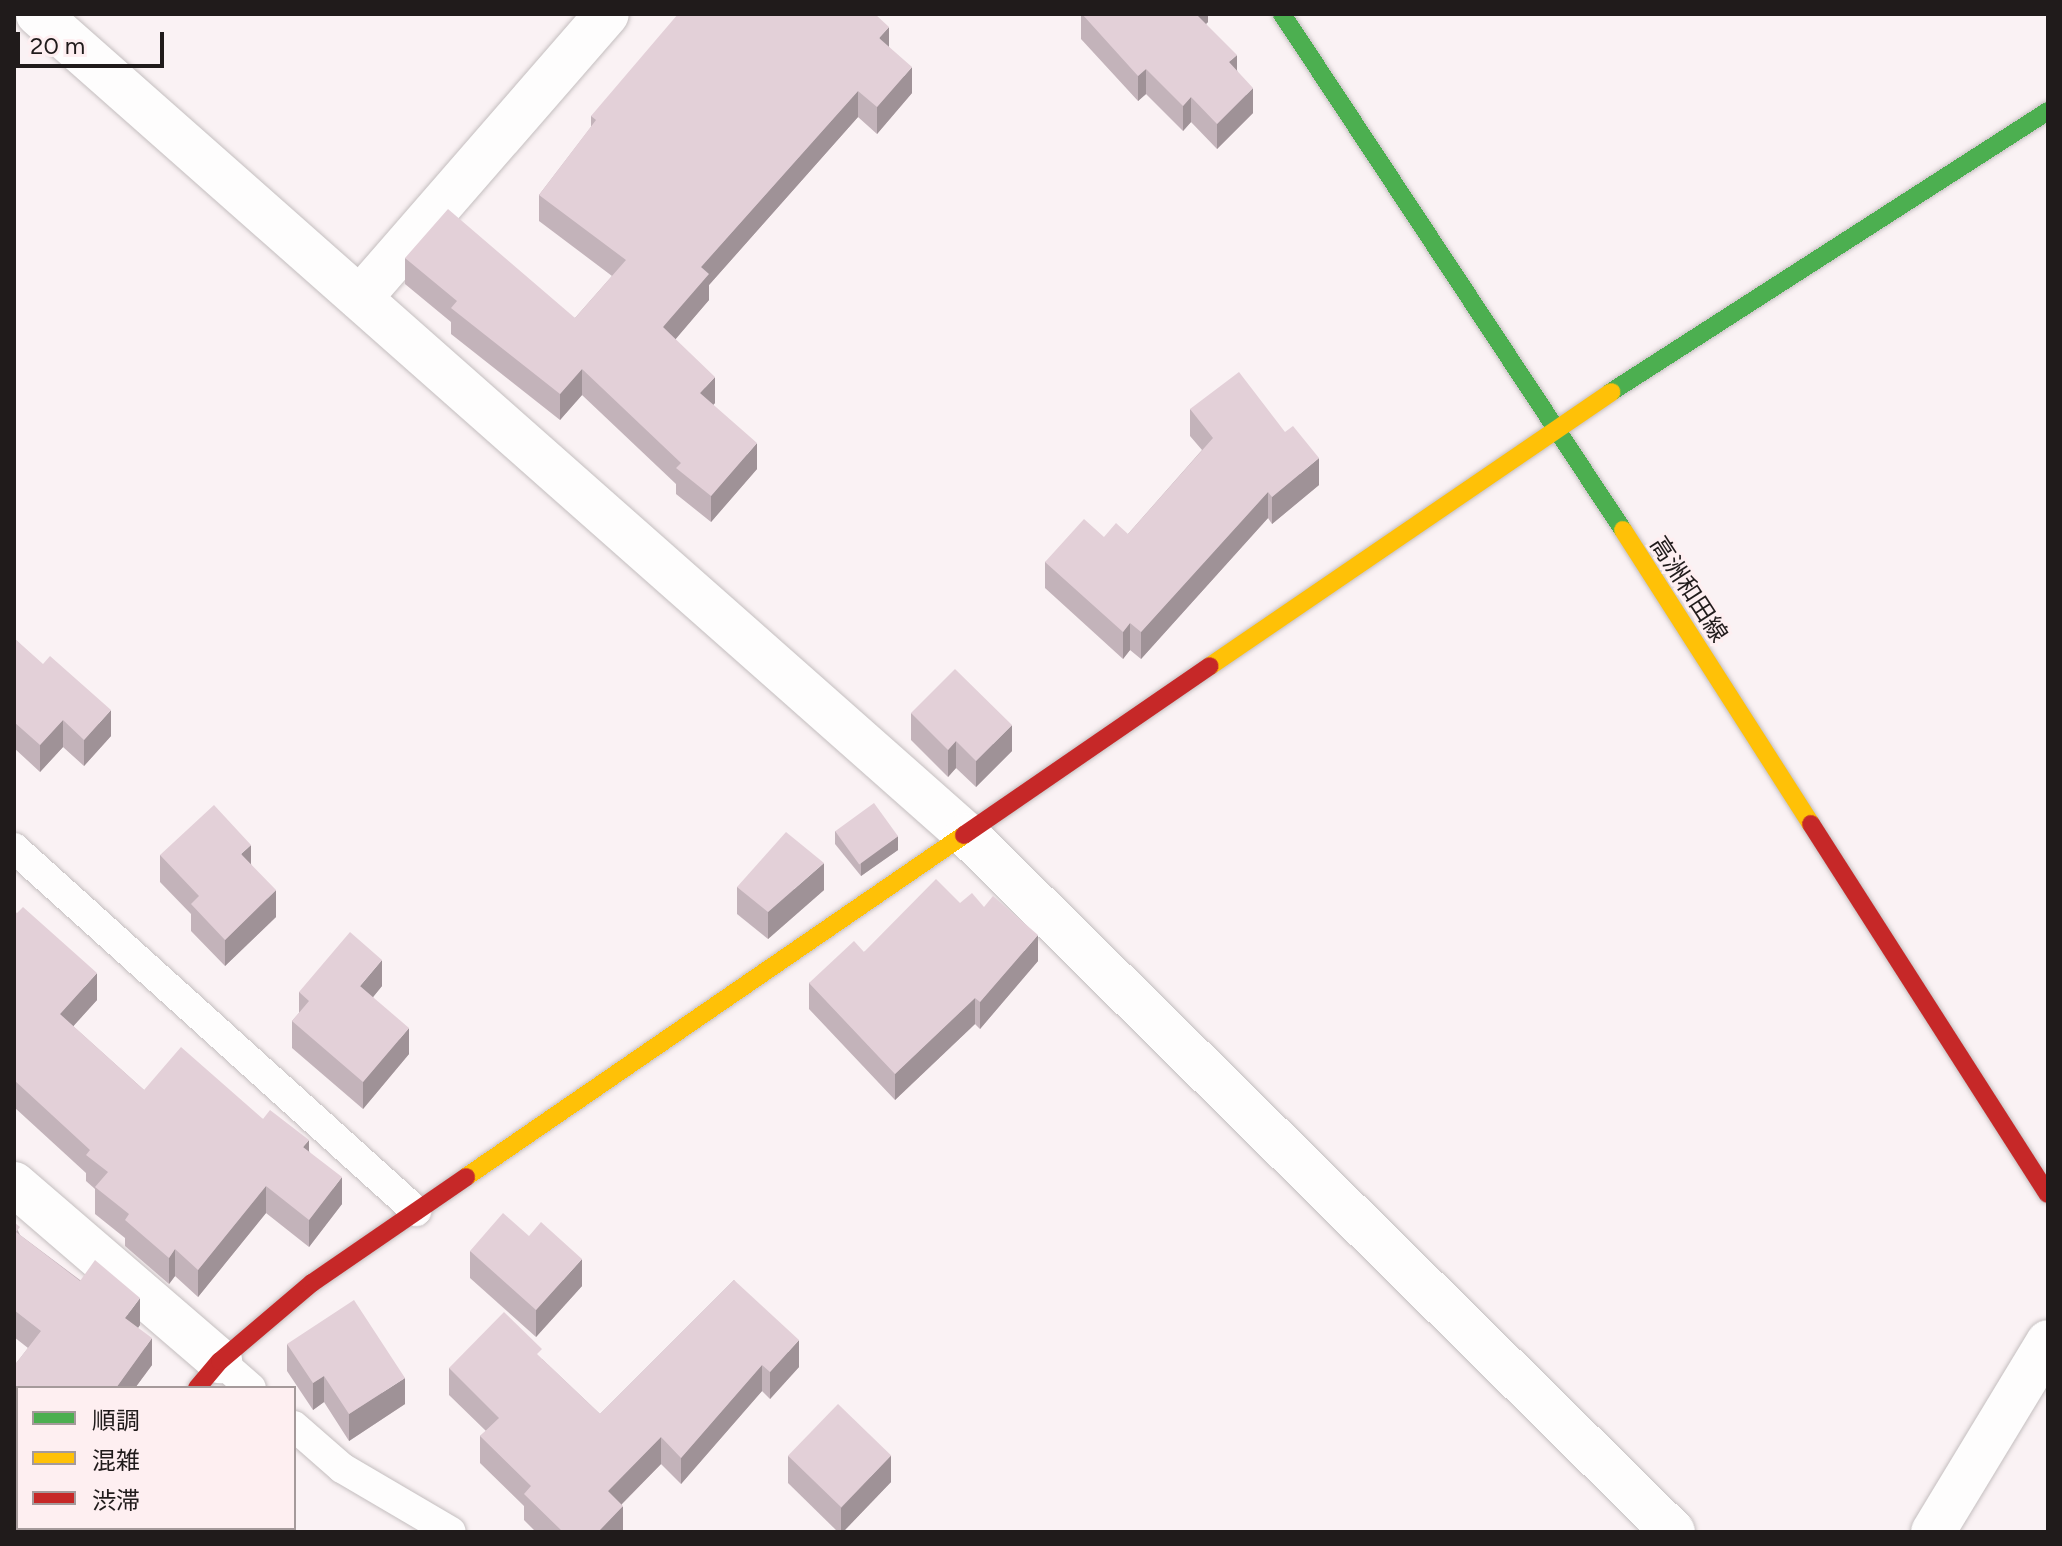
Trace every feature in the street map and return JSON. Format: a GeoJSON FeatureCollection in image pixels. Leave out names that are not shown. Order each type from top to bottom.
{"type":"FeatureCollection","features":[{"type":"Feature","properties":{"kind":"street"},"geometry":{"type":"LineString","coordinates":[[38,14],[967,835],[1673,1532]]}},
{"type":"Feature","properties":{"kind":"street"},"geometry":{"type":"LineString","coordinates":[[360,298],[607,14]]}},
{"type":"Feature","properties":{"kind":"street","name":"高洲和田線"},"geometry":{"type":"LineString","coordinates":[[1282,14],[1557,427],[2048,1194]]}},
{"type":"Feature","properties":{"kind":"street"},"geometry":{"type":"LineString","coordinates":[[14,1184],[223,1379],[312,1283],[1557,427],[2048,111]]}},
{"type":"Feature","properties":{"kind":"street"},"geometry":{"type":"LineString","coordinates":[[1933,1532],[2048,1342]]}},
{"type":"Feature","properties":{"kind":"lane"},"geometry":{"type":"LineString","coordinates":[[14,848],[416,1211]]}},
{"type":"Feature","properties":{"kind":"lane"},"geometry":{"type":"LineString","coordinates":[[296,1428],[342,1468],[451,1532]]}},
{"type":"Feature","properties":{"kind":"building"},"geometry":{"type":"Polygon","coordinates":[[[678,14],[875,14],[889,27],[879,38],[912,67],[877,107],[858,91],[701,267],[709,274],[663,327],[715,377],[700,393],[757,443],[711,496],[676,468],[681,463],[582,369],[560,394],[451,308],[457,301],[405,258],[448,209],[575,318],[626,260],[539,195],[596,120],[591,116],[678,14]]]}},
{"type":"Feature","properties":{"kind":"building"},"geometry":{"type":"Polygon","coordinates":[[[1082,14],[1196,14],[1237,55],[1229,62],[1253,88],[1217,124],[1191,97],[1183,106],[1146,69],[1138,76],[1082,14]]]}},
{"type":"Feature","properties":{"kind":"building"},"geometry":{"type":"Polygon","coordinates":[[[1239,372],[1285,432],[1293,426],[1319,458],[1272,497],[1268,492],[1141,632],[1130,623],[1123,632],[1045,562],[1084,519],[1104,537],[1116,523],[1128,534],[1213,438],[1190,409],[1239,372]]]}},
{"type":"Feature","properties":{"kind":"building"},"geometry":{"type":"Polygon","coordinates":[[[14,638],[43,664],[50,656],[111,710],[84,740],[63,720],[40,745],[14,722],[14,638]]]}},
{"type":"Feature","properties":{"kind":"building"},"geometry":{"type":"Polygon","coordinates":[[[955,669],[1012,725],[976,761],[956,741],[948,750],[911,713],[955,669]]]}},
{"type":"Feature","properties":{"kind":"building"},"geometry":{"type":"Polygon","coordinates":[[[874,803],[898,836],[859,864],[835,831],[874,803]]]}},
{"type":"Feature","properties":{"kind":"building"},"geometry":{"type":"Polygon","coordinates":[[[214,805],[251,845],[241,854],[276,890],[225,940],[191,904],[199,896],[160,855],[214,805]]]}},
{"type":"Feature","properties":{"kind":"building"},"geometry":{"type":"Polygon","coordinates":[[[786,832],[824,863],[768,912],[737,887],[786,832]]]}},
{"type":"Feature","properties":{"kind":"building"},"geometry":{"type":"Polygon","coordinates":[[[936,879],[960,903],[972,893],[984,907],[993,896],[1038,935],[980,1002],[975,998],[895,1074],[809,983],[854,941],[864,952],[936,879]]]}},
{"type":"Feature","properties":{"kind":"building"},"geometry":{"type":"Polygon","coordinates":[[[23,907],[97,973],[60,1014],[144,1090],[181,1047],[263,1119],[270,1110],[309,1140],[303,1147],[342,1177],[309,1220],[266,1186],[198,1270],[175,1249],[169,1258],[125,1220],[129,1214],[95,1187],[108,1172],[86,1155],[90,1150],[14,1080],[14,911],[17,913],[23,907]]]}},
{"type":"Feature","properties":{"kind":"building"},"geometry":{"type":"Polygon","coordinates":[[[350,932],[382,960],[360,986],[409,1028],[363,1082],[292,1021],[309,1001],[299,992],[350,932]]]}},
{"type":"Feature","properties":{"kind":"building"},"geometry":{"type":"Polygon","coordinates":[[[503,1213],[529,1236],[541,1222],[582,1259],[536,1310],[470,1251],[503,1213]]]}},
{"type":"Feature","properties":{"kind":"building"},"geometry":{"type":"Polygon","coordinates":[[[14,1222],[20,1227],[16,1232],[80,1281],[95,1260],[140,1298],[125,1318],[152,1338],[117,1386],[16,1386],[14,1489],[14,1366],[41,1331],[14,1310],[14,1222]]]}},
{"type":"Feature","properties":{"kind":"building"},"geometry":{"type":"Polygon","coordinates":[[[734,1280],[799,1340],[770,1372],[762,1365],[681,1458],[661,1437],[608,1491],[623,1506],[598,1532],[563,1532],[524,1494],[531,1486],[480,1436],[499,1418],[449,1368],[504,1312],[542,1349],[537,1354],[600,1414],[734,1280]]]}},
{"type":"Feature","properties":{"kind":"building"},"geometry":{"type":"Polygon","coordinates":[[[354,1300],[405,1378],[349,1414],[324,1376],[313,1383],[287,1344],[354,1300]]]}},
{"type":"Feature","properties":{"kind":"building"},"geometry":{"type":"Polygon","coordinates":[[[838,1404],[891,1455],[841,1507],[788,1456],[838,1404]]]}},
{"type":"Feature","properties":{"kind":"traffic: fast"},"geometry":{"type":"LineString","coordinates":[[1282,14],[1623,530]]}},
{"type":"Feature","properties":{"kind":"traffic: fast"},"geometry":{"type":"LineString","coordinates":[[1611,392],[2048,111]]}},
{"type":"Feature","properties":{"kind":"traffic: slow"},"geometry":{"type":"LineString","coordinates":[[1210,666],[1611,392]]}},
{"type":"Feature","properties":{"kind":"traffic: slow"},"geometry":{"type":"LineString","coordinates":[[1623,530],[1811,824]]}},
{"type":"Feature","properties":{"kind":"traffic: slow"},"geometry":{"type":"LineString","coordinates":[[466,1177],[964,835]]}},
{"type":"Feature","properties":{"kind":"traffic: jam"},"geometry":{"type":"LineString","coordinates":[[964,835],[1210,666]]}},
{"type":"Feature","properties":{"kind":"traffic: jam"},"geometry":{"type":"LineString","coordinates":[[1811,824],[2048,1194]]}},
{"type":"Feature","properties":{"kind":"traffic: jam"},"geometry":{"type":"LineString","coordinates":[[199,1386],[220,1361],[312,1283],[466,1177]]}}]}
